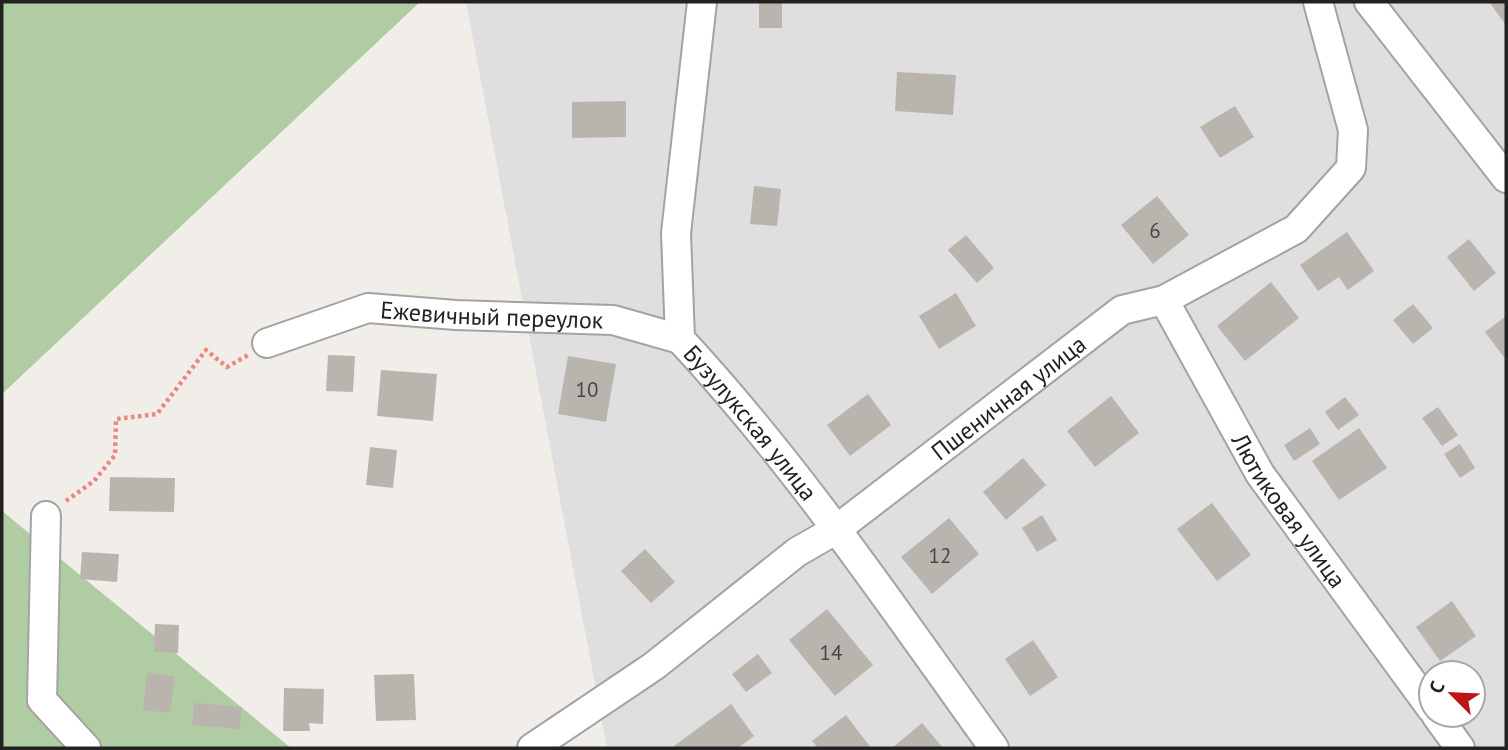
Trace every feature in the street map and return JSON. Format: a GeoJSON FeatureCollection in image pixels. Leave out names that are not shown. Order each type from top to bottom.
{"type":"FeatureCollection","features":[{"type":"Feature","properties":{"kind":"street","name":"Бузулукская улица"},"geometry":{"type":"LineString","coordinates":[[702,2],[676,233],[680,339],[722,384],[836,529],[994,748]]}},
{"type":"Feature","properties":{"kind":"street","name":"Пшеничная улица"},"geometry":{"type":"LineString","coordinates":[[532,748],[654,666],[797,552],[836,529],[1122,310],[1164,300],[1296,229],[1351,168],[1353,130],[1318,2]]}},
{"type":"Feature","properties":{"kind":"street"},"geometry":{"type":"LineString","coordinates":[[1369,2],[1506,178]]}},
{"type":"Feature","properties":{"kind":"street","name":"Лютиковая улица"},"geometry":{"type":"LineString","coordinates":[[1164,300],[1260,474],[1417,689]]}},
{"type":"Feature","properties":{"kind":"street","name":"Ежевичный переулок"},"geometry":{"type":"LineString","coordinates":[[267,343],[368,308],[456,315],[613,320],[680,339]]}},
{"type":"Feature","properties":{"kind":"street"},"geometry":{"type":"LineString","coordinates":[[46,516],[41,700],[86,748]]}},
{"type":"Feature","properties":{"kind":"street"},"geometry":{"type":"LineString","coordinates":[[1446,729],[1460,748]]}},
{"type":"Feature","properties":{"kind":"path"},"geometry":{"type":"LineString","coordinates":[[46,516],[94,481],[115,455],[116,419],[157,414],[206,350],[227,367],[267,343]]}},
{"type":"Feature","properties":{"kind":"shaded area"},"geometry":{"type":"Polygon","coordinates":[[[466,2],[1506,2],[1506,748],[607,748],[466,2]]]}},
{"type":"Feature","properties":{"kind":"green space"},"geometry":{"type":"Polygon","coordinates":[[[2,2],[420,2],[2,394],[2,2]]]}},
{"type":"Feature","properties":{"kind":"green space"},"geometry":{"type":"Polygon","coordinates":[[[2,511],[291,748],[2,748],[2,511]]]}},
{"type":"Feature","properties":{"kind":"building"},"geometry":{"type":"Polygon","coordinates":[[[759,2],[782,2],[782,28],[759,28],[759,2]]]}},
{"type":"Feature","properties":{"kind":"building"},"geometry":{"type":"Polygon","coordinates":[[[1489,2],[1506,2],[1506,25],[1489,2]]]}},
{"type":"Feature","properties":{"kind":"building"},"geometry":{"type":"Polygon","coordinates":[[[897,72],[956,75],[953,115],[895,111],[897,72]]]}},
{"type":"Feature","properties":{"kind":"building"},"geometry":{"type":"Polygon","coordinates":[[[626,101],[626,137],[572,138],[572,102],[626,101]]]}},
{"type":"Feature","properties":{"kind":"building"},"geometry":{"type":"Polygon","coordinates":[[[1235,106],[1254,137],[1220,158],[1200,127],[1235,106]]]}},
{"type":"Feature","properties":{"kind":"building"},"geometry":{"type":"Polygon","coordinates":[[[754,186],[781,189],[777,226],[750,224],[754,186]]]}},
{"type":"Feature","properties":{"kind":"building"},"geometry":{"type":"Polygon","coordinates":[[[1157,196],[1189,235],[1153,264],[1121,225],[1157,196]]]}},
{"type":"Feature","properties":{"kind":"building"},"geometry":{"type":"Polygon","coordinates":[[[1347,232],[1374,271],[1348,290],[1339,277],[1318,291],[1300,265],[1347,232]]]}},
{"type":"Feature","properties":{"kind":"building"},"geometry":{"type":"Polygon","coordinates":[[[966,235],[994,268],[977,283],[948,250],[966,235]]]}},
{"type":"Feature","properties":{"kind":"building"},"geometry":{"type":"Polygon","coordinates":[[[1469,239],[1496,273],[1474,291],[1447,257],[1469,239]]]}},
{"type":"Feature","properties":{"kind":"building"},"geometry":{"type":"Polygon","coordinates":[[[1271,282],[1299,318],[1245,361],[1217,326],[1271,282]]]}},
{"type":"Feature","properties":{"kind":"building"},"geometry":{"type":"Polygon","coordinates":[[[956,293],[976,326],[939,349],[919,316],[956,293]]]}},
{"type":"Feature","properties":{"kind":"building"},"geometry":{"type":"Polygon","coordinates":[[[1413,304],[1433,328],[1413,344],[1393,320],[1413,304]]]}},
{"type":"Feature","properties":{"kind":"building"},"geometry":{"type":"Polygon","coordinates":[[[1506,316],[1506,360],[1485,332],[1506,316]]]}},
{"type":"Feature","properties":{"kind":"building"},"geometry":{"type":"Polygon","coordinates":[[[328,355],[355,356],[353,392],[326,391],[328,355]]]}},
{"type":"Feature","properties":{"kind":"building"},"geometry":{"type":"Polygon","coordinates":[[[568,356],[616,364],[606,422],[558,414],[568,356]]]}},
{"type":"Feature","properties":{"kind":"building"},"geometry":{"type":"Polygon","coordinates":[[[381,370],[437,374],[433,421],[377,416],[381,370]]]}},
{"type":"Feature","properties":{"kind":"building"},"geometry":{"type":"Polygon","coordinates":[[[868,394],[891,425],[850,456],[827,425],[868,394]]]}},
{"type":"Feature","properties":{"kind":"building"},"geometry":{"type":"Polygon","coordinates":[[[1111,396],[1139,433],[1095,467],[1067,431],[1111,396]]]}},
{"type":"Feature","properties":{"kind":"building"},"geometry":{"type":"Polygon","coordinates":[[[1345,397],[1359,415],[1338,430],[1325,412],[1345,397]]]}},
{"type":"Feature","properties":{"kind":"building"},"geometry":{"type":"Polygon","coordinates":[[[1438,407],[1458,435],[1442,446],[1422,418],[1438,407]]]}},
{"type":"Feature","properties":{"kind":"building"},"geometry":{"type":"Polygon","coordinates":[[[1310,428],[1320,444],[1294,461],[1284,445],[1310,428]]]}},
{"type":"Feature","properties":{"kind":"building"},"geometry":{"type":"Polygon","coordinates":[[[1359,428],[1387,468],[1339,500],[1312,461],[1359,428]]]}},
{"type":"Feature","properties":{"kind":"building"},"geometry":{"type":"Polygon","coordinates":[[[1460,444],[1475,468],[1460,478],[1444,454],[1460,444]]]}},
{"type":"Feature","properties":{"kind":"building"},"geometry":{"type":"Polygon","coordinates":[[[370,447],[397,450],[393,488],[366,485],[370,447]]]}},
{"type":"Feature","properties":{"kind":"building"},"geometry":{"type":"Polygon","coordinates":[[[1023,458],[1046,485],[1006,520],[983,492],[1023,458]]]}},
{"type":"Feature","properties":{"kind":"building"},"geometry":{"type":"Polygon","coordinates":[[[110,477],[175,478],[174,512],[109,511],[110,477]]]}},
{"type":"Feature","properties":{"kind":"building"},"geometry":{"type":"Polygon","coordinates":[[[1212,503],[1251,555],[1217,581],[1177,529],[1212,503]]]}},
{"type":"Feature","properties":{"kind":"building"},"geometry":{"type":"Polygon","coordinates":[[[1042,515],[1057,540],[1037,552],[1022,528],[1042,515]]]}},
{"type":"Feature","properties":{"kind":"building"},"geometry":{"type":"Polygon","coordinates":[[[949,518],[979,554],[932,594],[901,557],[949,518]]]}},
{"type":"Feature","properties":{"kind":"building"},"geometry":{"type":"Polygon","coordinates":[[[645,549],[675,582],[651,603],[621,571],[645,549]]]}},
{"type":"Feature","properties":{"kind":"building"},"geometry":{"type":"Polygon","coordinates":[[[82,552],[119,554],[117,582],[80,579],[82,552]]]}},
{"type":"Feature","properties":{"kind":"building"},"geometry":{"type":"Polygon","coordinates":[[[1452,601],[1476,636],[1443,659],[1439,659],[1416,627],[1452,601]]]}},
{"type":"Feature","properties":{"kind":"building"},"geometry":{"type":"Polygon","coordinates":[[[827,609],[873,665],[835,696],[789,640],[827,609]]]}},
{"type":"Feature","properties":{"kind":"building"},"geometry":{"type":"Polygon","coordinates":[[[155,624],[179,625],[178,653],[154,652],[155,624]]]}},
{"type":"Feature","properties":{"kind":"building"},"geometry":{"type":"Polygon","coordinates":[[[1033,640],[1058,677],[1030,696],[1005,659],[1033,640]]]}},
{"type":"Feature","properties":{"kind":"building"},"geometry":{"type":"Polygon","coordinates":[[[758,654],[772,673],[746,692],[732,674],[758,654]]]}},
{"type":"Feature","properties":{"kind":"building"},"geometry":{"type":"Polygon","coordinates":[[[147,673],[175,676],[170,713],[143,710],[147,673]]]}},
{"type":"Feature","properties":{"kind":"building"},"geometry":{"type":"Polygon","coordinates":[[[414,674],[416,720],[376,721],[374,675],[414,674]]]}},
{"type":"Feature","properties":{"kind":"building"},"geometry":{"type":"Polygon","coordinates":[[[284,688],[324,689],[323,724],[309,723],[310,731],[283,731],[284,688]]]}},
{"type":"Feature","properties":{"kind":"building"},"geometry":{"type":"Polygon","coordinates":[[[194,703],[242,707],[240,729],[192,725],[194,703]]]}},
{"type":"Feature","properties":{"kind":"building"},"geometry":{"type":"Polygon","coordinates":[[[731,704],[754,736],[738,748],[674,746],[731,704]]]}},
{"type":"Feature","properties":{"kind":"building"},"geometry":{"type":"Polygon","coordinates":[[[846,715],[871,748],[818,748],[812,741],[846,715]]]}},
{"type":"Feature","properties":{"kind":"building"},"geometry":{"type":"Polygon","coordinates":[[[922,723],[943,748],[892,748],[922,723]]]}}]}
